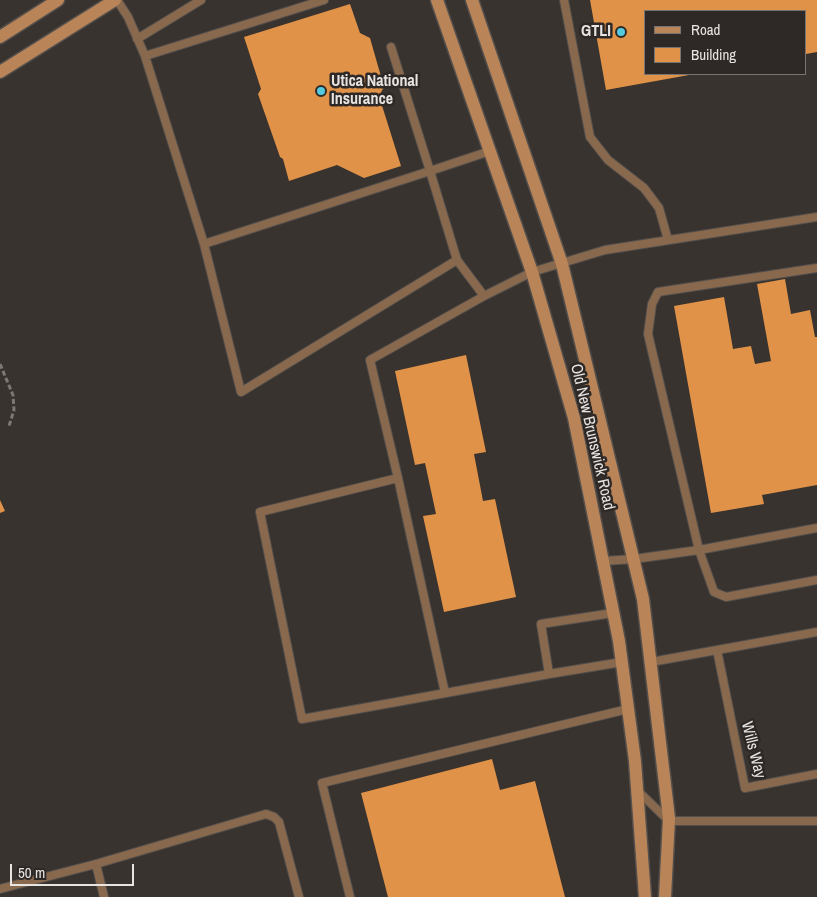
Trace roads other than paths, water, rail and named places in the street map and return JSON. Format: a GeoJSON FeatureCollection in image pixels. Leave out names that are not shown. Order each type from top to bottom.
{"type":"FeatureCollection","features":[{"type":"Feature","properties":{"kind":"main road"},"geometry":{"type":"LineString","coordinates":[[0,36],[58,0]]}},
{"type":"Feature","properties":{"kind":"main road"},"geometry":{"type":"LineString","coordinates":[[0,72],[116,0]]}},
{"type":"Feature","properties":{"kind":"main road","name":"Old New Brunswick Road"},"geometry":{"type":"LineString","coordinates":[[437,0],[532,272],[574,418],[622,662],[636,761],[645,897]]}},
{"type":"Feature","properties":{"kind":"main road","name":"Old New Brunswick Road"},"geometry":{"type":"LineString","coordinates":[[472,0],[562,264],[643,600],[669,821],[665,897]]}},
{"type":"Feature","properties":{"kind":"lane"},"geometry":{"type":"LineString","coordinates":[[116,0],[128,17],[145,56],[204,244],[241,392],[457,260]]}},
{"type":"Feature","properties":{"kind":"lane"},"geometry":{"type":"LineString","coordinates":[[137,39],[202,0]]}},
{"type":"Feature","properties":{"kind":"lane"},"geometry":{"type":"LineString","coordinates":[[145,56],[324,0]]}},
{"type":"Feature","properties":{"kind":"lane"},"geometry":{"type":"LineString","coordinates":[[564,0],[590,137],[608,160],[644,188],[659,208],[668,240]]}},
{"type":"Feature","properties":{"kind":"lane"},"geometry":{"type":"LineString","coordinates":[[392,47],[457,260],[484,296]]}},
{"type":"Feature","properties":{"kind":"lane"},"geometry":{"type":"LineString","coordinates":[[204,244],[490,151]]}},
{"type":"Feature","properties":{"kind":"lane"},"geometry":{"type":"LineString","coordinates":[[445,693],[370,360],[484,296],[532,272],[605,250],[817,217]]}},
{"type":"Feature","properties":{"kind":"lane"},"geometry":{"type":"LineString","coordinates":[[817,268],[658,292],[652,304],[648,334],[699,550],[714,592],[726,596],[817,580]]}},
{"type":"Feature","properties":{"kind":"lane"},"geometry":{"type":"LineString","coordinates":[[398,478],[260,512],[302,719],[622,662]]}},
{"type":"Feature","properties":{"kind":"lane"},"geometry":{"type":"LineString","coordinates":[[603,561],[634,559],[699,550],[817,528]]}},
{"type":"Feature","properties":{"kind":"lane"},"geometry":{"type":"LineString","coordinates":[[549,674],[541,624],[613,613]]}},
{"type":"Feature","properties":{"kind":"lane"},"geometry":{"type":"LineString","coordinates":[[651,662],[817,632]]}},
{"type":"Feature","properties":{"kind":"lane","name":"Wills Way"},"geometry":{"type":"LineString","coordinates":[[718,650],[745,788],[817,774]]}},
{"type":"Feature","properties":{"kind":"lane"},"geometry":{"type":"LineString","coordinates":[[350,897],[322,783],[628,709]]}},
{"type":"Feature","properties":{"kind":"lane"},"geometry":{"type":"LineString","coordinates":[[637,791],[669,821],[817,821]]}},
{"type":"Feature","properties":{"kind":"lane"},"geometry":{"type":"LineString","coordinates":[[0,889],[96,864],[266,814],[274,817],[279,822],[298,897]]}},
{"type":"Feature","properties":{"kind":"lane"},"geometry":{"type":"LineString","coordinates":[[96,864],[104,897]]}},
{"type":"Feature","properties":{"kind":"place","name":"GTLI"},"geometry":{"type":"Point","coordinates":[621,32]}},
{"type":"Feature","properties":{"kind":"place","name":"Utica National Insurance"},"geometry":{"type":"Point","coordinates":[321,91]}}]}
